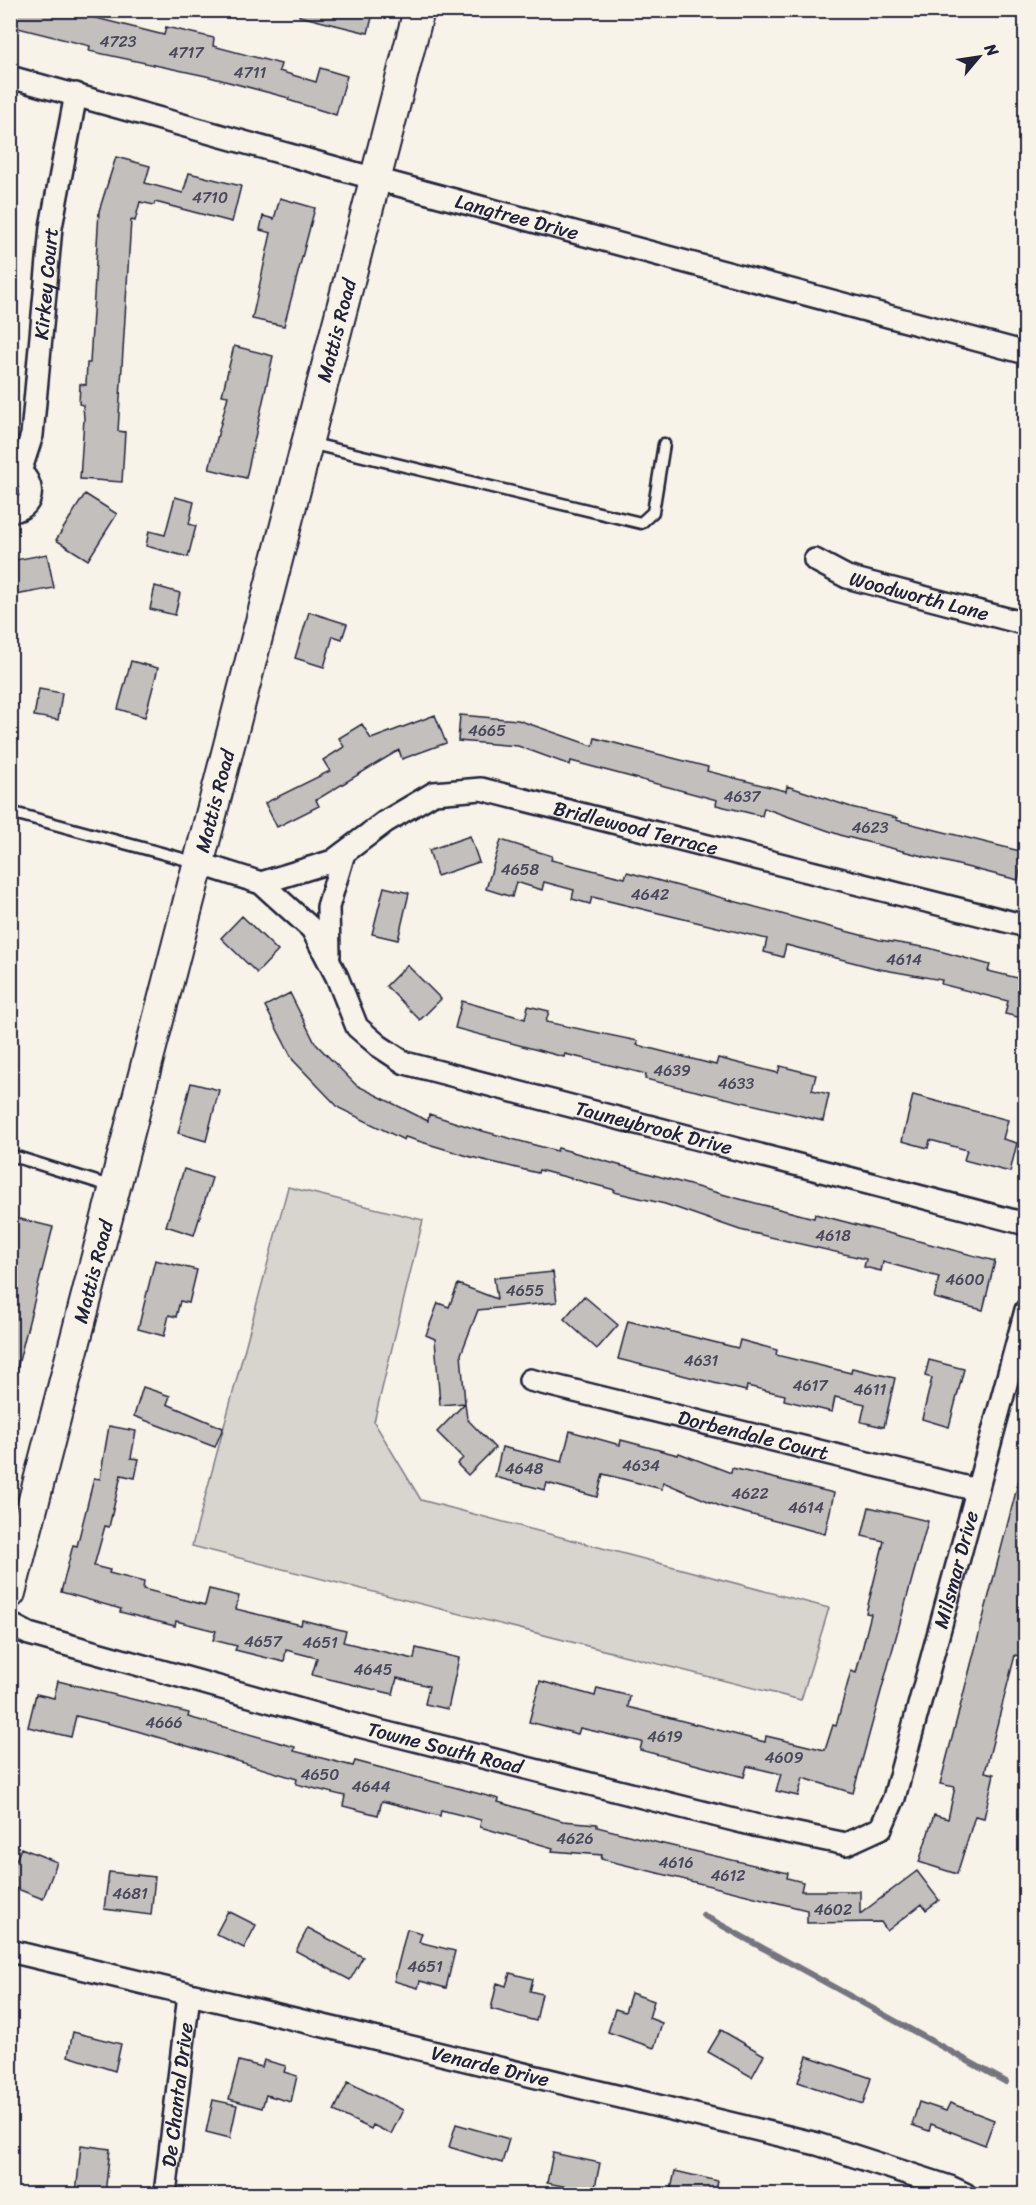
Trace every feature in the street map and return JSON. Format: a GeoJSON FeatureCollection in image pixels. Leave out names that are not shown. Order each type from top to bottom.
{"type":"FeatureCollection","features":[{"type":"Feature","properties":{"kind":"main road","name":"Mattis Road"},"geometry":{"type":"LineString","coordinates":[[10,1593],[419,10]]}},
{"type":"Feature","properties":{"kind":"street","name":"Langtree Drive"},"geometry":{"type":"LineString","coordinates":[[10,77],[375,179],[1026,353]]}},
{"type":"Feature","properties":{"kind":"street","name":"Kirkey Court"},"geometry":{"type":"LineString","coordinates":[[10,511],[25,506],[31,495],[29,482],[15,474],[32,435],[51,227],[76,94]]}},
{"type":"Feature","properties":{"kind":"street","name":"Woodworth Lane"},"geometry":{"type":"LineString","coordinates":[[815,560],[848,577],[1026,624]]}},
{"type":"Feature","properties":{"kind":"street","name":"Bridlewood Terrace"},"geometry":{"type":"LineString","coordinates":[[261,883],[333,861],[385,822],[434,793],[481,789],[1026,926]]}},
{"type":"Feature","properties":{"kind":"street","name":"Tauneybrook Drive"},"geometry":{"type":"LineString","coordinates":[[330,964],[327,934],[328,907],[344,853]]}},
{"type":"Feature","properties":{"kind":"street","name":"Tauneybrook Drive"},"geometry":{"type":"LineString","coordinates":[[198,863],[261,883],[312,928],[357,1027],[379,1047],[405,1063],[1026,1224]]}},
{"type":"Feature","properties":{"kind":"street","name":"Milsmar Drive"},"geometry":{"type":"LineString","coordinates":[[881,1828],[894,1798],[1026,1310]]}},
{"type":"Feature","properties":{"kind":"street","name":"Dorbendale Court"},"geometry":{"type":"LineString","coordinates":[[530,1380],[977,1490]]}},
{"type":"Feature","properties":{"kind":"street","name":"Towne South Road"},"geometry":{"type":"LineString","coordinates":[[10,1624],[29,1634],[347,1723],[754,1825],[846,1844],[881,1828]]}},
{"type":"Feature","properties":{"kind":"street","name":"Venarde Drive"},"geometry":{"type":"LineString","coordinates":[[10,1951],[817,2144],[950,2187],[965,2194]]}},
{"type":"Feature","properties":{"kind":"street","name":"De Chantal Drive"},"geometry":{"type":"LineString","coordinates":[[165,2194],[189,1995]]}},
{"type":"Feature","properties":{"kind":"lane"},"geometry":{"type":"LineString","coordinates":[[308,443],[641,523],[653,512],[664,444]]}},
{"type":"Feature","properties":{"kind":"lane"},"geometry":{"type":"LineString","coordinates":[[10,812],[198,863]]}},
{"type":"Feature","properties":{"kind":"lane"},"geometry":{"type":"LineString","coordinates":[[10,1155],[115,1188]]}},
{"type":"Feature","properties":{"kind":"shaded area"},"geometry":{"type":"Polygon","coordinates":[[[288,1187],[423,1220],[374,1422],[421,1500],[829,1608],[801,1700],[192,1546],[288,1187]]]}},
{"type":"Feature","properties":{"kind":"building"},"geometry":{"type":"Polygon","coordinates":[[[10,10],[85,10],[84,15],[164,35],[166,27],[214,38],[213,46],[281,64],[279,71],[316,82],[320,68],[347,76],[336,115],[288,100],[289,98],[206,76],[89,51],[90,46],[10,26],[10,10]]]}},
{"type":"Feature","properties":{"kind":"building"},"geometry":{"type":"Polygon","coordinates":[[[300,10],[374,10],[368,33],[299,16],[300,10]]]}},
{"type":"Feature","properties":{"kind":"building"},"geometry":{"type":"Polygon","coordinates":[[[116,157],[150,166],[145,183],[183,193],[189,173],[241,186],[232,222],[155,202],[154,205],[140,202],[135,221],[131,220],[118,431],[125,432],[122,482],[80,479],[84,419],[83,405],[79,404],[80,384],[86,385],[87,363],[90,363],[99,211],[116,157]]]}},
{"type":"Feature","properties":{"kind":"building"},"geometry":{"type":"Polygon","coordinates":[[[280,198],[315,208],[284,326],[252,319],[271,233],[260,230],[263,216],[274,219],[280,198]]]}},
{"type":"Feature","properties":{"kind":"building"},"geometry":{"type":"Polygon","coordinates":[[[234,346],[273,356],[246,478],[209,469],[228,396],[222,395],[234,346]]]}},
{"type":"Feature","properties":{"kind":"building"},"geometry":{"type":"Polygon","coordinates":[[[85,494],[117,514],[88,560],[56,540],[85,494]]]}},
{"type":"Feature","properties":{"kind":"building"},"geometry":{"type":"Polygon","coordinates":[[[175,497],[194,502],[189,524],[196,526],[188,557],[146,546],[149,531],[165,535],[175,497]]]}},
{"type":"Feature","properties":{"kind":"building"},"geometry":{"type":"Polygon","coordinates":[[[47,554],[54,588],[10,596],[10,561],[47,554]]]}},
{"type":"Feature","properties":{"kind":"building"},"geometry":{"type":"Polygon","coordinates":[[[155,586],[180,593],[175,615],[150,609],[155,586]]]}},
{"type":"Feature","properties":{"kind":"building"},"geometry":{"type":"Polygon","coordinates":[[[309,612],[347,624],[342,639],[333,636],[324,667],[295,658],[309,612]]]}},
{"type":"Feature","properties":{"kind":"building"},"geometry":{"type":"Polygon","coordinates":[[[131,661],[158,668],[145,717],[118,709],[131,661]]]}},
{"type":"Feature","properties":{"kind":"building"},"geometry":{"type":"Polygon","coordinates":[[[39,689],[62,693],[58,720],[34,716],[39,689]]]}},
{"type":"Feature","properties":{"kind":"building"},"geometry":{"type":"Polygon","coordinates":[[[435,715],[446,743],[402,759],[399,750],[316,800],[319,806],[277,827],[265,803],[330,771],[323,760],[344,747],[339,738],[362,724],[371,739],[435,715]]]}},
{"type":"Feature","properties":{"kind":"building"},"geometry":{"type":"Polygon","coordinates":[[[460,715],[518,720],[593,746],[595,738],[708,767],[707,771],[786,791],[787,786],[851,807],[897,818],[896,820],[1024,852],[1018,880],[843,836],[764,808],[762,816],[716,805],[717,800],[571,761],[570,765],[518,746],[458,741],[460,715]]]}},
{"type":"Feature","properties":{"kind":"building"},"geometry":{"type":"Polygon","coordinates":[[[470,836],[479,862],[437,876],[429,850],[470,836]]]}},
{"type":"Feature","properties":{"kind":"building"},"geometry":{"type":"Polygon","coordinates":[[[501,840],[552,856],[551,860],[625,878],[627,872],[880,940],[929,948],[990,965],[988,971],[1026,980],[1026,1019],[1005,1014],[1008,1001],[941,984],[942,980],[879,969],[786,945],[783,957],[764,952],[767,939],[592,897],[590,904],[572,899],[574,890],[544,882],[542,890],[516,882],[512,897],[486,889],[501,840]]]}},
{"type":"Feature","properties":{"kind":"building"},"geometry":{"type":"Polygon","coordinates":[[[384,887],[409,893],[398,940],[372,934],[384,887]]]}},
{"type":"Feature","properties":{"kind":"building"},"geometry":{"type":"Polygon","coordinates":[[[242,916],[278,951],[257,973],[221,938],[242,916]]]}},
{"type":"Feature","properties":{"kind":"building"},"geometry":{"type":"Polygon","coordinates":[[[407,965],[441,999],[420,1020],[386,986],[407,965]]]}},
{"type":"Feature","properties":{"kind":"building"},"geometry":{"type":"Polygon","coordinates":[[[290,993],[315,1043],[356,1085],[428,1121],[429,1114],[479,1130],[557,1151],[558,1148],[736,1198],[814,1218],[815,1214],[995,1261],[983,1310],[934,1298],[939,1277],[883,1262],[881,1271],[864,1267],[866,1259],[740,1230],[665,1204],[539,1170],[538,1173],[471,1157],[405,1137],[404,1140],[339,1108],[293,1060],[265,1006],[290,993]]]}},
{"type":"Feature","properties":{"kind":"building"},"geometry":{"type":"Polygon","coordinates":[[[462,1001],[525,1019],[528,1006],[549,1011],[546,1022],[638,1041],[637,1045],[716,1065],[718,1058],[778,1073],[780,1066],[816,1075],[812,1090],[829,1094],[823,1121],[645,1079],[646,1074],[565,1054],[564,1057],[455,1028],[462,1001]]]}},
{"type":"Feature","properties":{"kind":"building"},"geometry":{"type":"Polygon","coordinates":[[[191,1083],[219,1090],[206,1141],[178,1133],[191,1083]]]}},
{"type":"Feature","properties":{"kind":"building"},"geometry":{"type":"Polygon","coordinates":[[[913,1095],[1008,1120],[1003,1139],[1017,1143],[1010,1172],[964,1160],[967,1150],[930,1140],[928,1148],[902,1141],[913,1095]]]}},
{"type":"Feature","properties":{"kind":"building"},"geometry":{"type":"Polygon","coordinates":[[[184,1169],[212,1178],[194,1235],[166,1226],[184,1169]]]}},
{"type":"Feature","properties":{"kind":"building"},"geometry":{"type":"Polygon","coordinates":[[[16,1218],[53,1227],[16,1373],[10,1372],[10,1241],[16,1218]]]}},
{"type":"Feature","properties":{"kind":"building"},"geometry":{"type":"Polygon","coordinates":[[[155,1260],[197,1270],[189,1303],[180,1301],[176,1317],[169,1315],[164,1336],[138,1329],[155,1260]]]}},
{"type":"Feature","properties":{"kind":"building"},"geometry":{"type":"Polygon","coordinates":[[[553,1272],[557,1302],[478,1310],[461,1354],[465,1403],[440,1405],[435,1339],[426,1335],[438,1303],[449,1307],[458,1284],[497,1299],[494,1278],[553,1272]]]}},
{"type":"Feature","properties":{"kind":"building"},"geometry":{"type":"Polygon","coordinates":[[[584,1296],[618,1325],[597,1349],[564,1319],[584,1296]]]}},
{"type":"Feature","properties":{"kind":"building"},"geometry":{"type":"Polygon","coordinates":[[[628,1321],[738,1348],[740,1340],[777,1350],[776,1355],[851,1373],[852,1368],[895,1378],[884,1427],[861,1422],[865,1404],[835,1397],[832,1412],[784,1400],[785,1395],[747,1386],[746,1391],[618,1359],[628,1321]]]}},
{"type":"Feature","properties":{"kind":"building"},"geometry":{"type":"Polygon","coordinates":[[[929,1360],[964,1369],[949,1427],[922,1419],[932,1378],[925,1376],[929,1360]]]}},
{"type":"Feature","properties":{"kind":"building"},"geometry":{"type":"Polygon","coordinates":[[[143,1387],[170,1396],[167,1404],[223,1428],[215,1447],[134,1416],[143,1387]]]}},
{"type":"Feature","properties":{"kind":"building"},"geometry":{"type":"Polygon","coordinates":[[[465,1403],[467,1419],[495,1448],[468,1475],[457,1464],[463,1458],[437,1432],[465,1403]]]}},
{"type":"Feature","properties":{"kind":"building"},"geometry":{"type":"Polygon","coordinates":[[[109,1426],[136,1431],[131,1458],[139,1459],[135,1478],[121,1475],[109,1527],[105,1526],[94,1566],[110,1570],[109,1573],[144,1582],[143,1589],[205,1605],[209,1589],[239,1596],[236,1609],[301,1625],[302,1620],[346,1631],[343,1642],[414,1659],[416,1648],[459,1658],[448,1709],[425,1704],[429,1686],[397,1678],[393,1694],[312,1675],[317,1658],[286,1650],[284,1662],[235,1650],[237,1646],[213,1640],[216,1631],[176,1621],[175,1626],[120,1612],[121,1609],[61,1592],[73,1545],[77,1546],[94,1478],[100,1479],[109,1426]]]}},
{"type":"Feature","properties":{"kind":"building"},"geometry":{"type":"Polygon","coordinates":[[[570,1431],[620,1445],[621,1440],[678,1455],[679,1453],[731,1473],[732,1468],[834,1493],[825,1534],[722,1507],[663,1482],[662,1489],[603,1474],[597,1497],[547,1483],[545,1490],[495,1477],[502,1447],[562,1462],[570,1431]]]}},
{"type":"Feature","properties":{"kind":"building"},"geometry":{"type":"Polygon","coordinates":[[[1020,1476],[1026,1477],[1026,1657],[1015,1655],[985,1772],[994,1774],[984,1818],[975,1816],[957,1874],[919,1862],[934,1815],[948,1819],[955,1787],[940,1784],[1020,1476]]]}},
{"type":"Feature","properties":{"kind":"building"},"geometry":{"type":"Polygon","coordinates":[[[869,1507],[928,1521],[853,1793],[803,1778],[798,1796],[776,1791],[781,1774],[747,1766],[744,1777],[640,1750],[642,1742],[580,1728],[578,1734],[529,1722],[540,1681],[595,1696],[597,1688],[630,1696],[628,1707],[765,1742],[766,1736],[825,1750],[833,1725],[836,1726],[851,1671],[856,1673],[871,1614],[866,1613],[884,1541],[862,1536],[869,1507]]]}},
{"type":"Feature","properties":{"kind":"building"},"geometry":{"type":"Polygon","coordinates":[[[58,1681],[189,1713],[188,1717],[295,1747],[294,1751],[353,1766],[355,1761],[499,1799],[498,1802],[563,1821],[597,1824],[597,1827],[659,1843],[788,1873],[787,1878],[803,1882],[801,1891],[860,1891],[860,1914],[917,1871],[939,1900],[926,1910],[922,1904],[887,1931],[881,1922],[807,1923],[807,1910],[601,1859],[602,1855],[552,1851],[553,1848],[480,1827],[481,1820],[441,1810],[440,1816],[382,1801],[378,1815],[343,1806],[345,1796],[296,1784],[297,1779],[127,1728],[76,1716],[71,1737],[28,1727],[36,1694],[54,1698],[58,1681]]]}},
{"type":"Feature","properties":{"kind":"building"},"geometry":{"type":"Polygon","coordinates":[[[21,1848],[57,1862],[43,1899],[10,1886],[10,1875],[21,1848]]]}},
{"type":"Feature","properties":{"kind":"building"},"geometry":{"type":"Polygon","coordinates":[[[109,1872],[155,1877],[151,1915],[104,1909],[109,1872]]]}},
{"type":"Feature","properties":{"kind":"building"},"geometry":{"type":"Polygon","coordinates":[[[228,1911],[256,1925],[244,1948],[216,1934],[228,1911]]]}},
{"type":"Feature","properties":{"kind":"building"},"geometry":{"type":"Polygon","coordinates":[[[308,1928],[363,1957],[350,1980],[296,1951],[308,1928]]]}},
{"type":"Feature","properties":{"kind":"building"},"geometry":{"type":"Polygon","coordinates":[[[407,1929],[422,1933],[419,1942],[455,1951],[446,1988],[420,1981],[418,1988],[394,1981],[407,1929]]]}},
{"type":"Feature","properties":{"kind":"building"},"geometry":{"type":"Polygon","coordinates":[[[510,1973],[533,1979],[530,1991],[542,1994],[536,2021],[491,2009],[497,1983],[506,1986],[510,1973]]]}},
{"type":"Feature","properties":{"kind":"building"},"geometry":{"type":"Polygon","coordinates":[[[631,1993],[654,2001],[649,2018],[662,2023],[654,2048],[608,2032],[615,2009],[625,2012],[631,1993]]]}},
{"type":"Feature","properties":{"kind":"building"},"geometry":{"type":"Polygon","coordinates":[[[721,2030],[764,2055],[752,2077],[708,2052],[721,2030]]]}},
{"type":"Feature","properties":{"kind":"building"},"geometry":{"type":"Polygon","coordinates":[[[73,2032],[121,2044],[115,2071],[68,2056],[73,2032]]]}},
{"type":"Feature","properties":{"kind":"building"},"geometry":{"type":"Polygon","coordinates":[[[807,2056],[871,2078],[863,2104],[798,2082],[807,2056]]]}},
{"type":"Feature","properties":{"kind":"building"},"geometry":{"type":"Polygon","coordinates":[[[264,2060],[286,2066],[284,2072],[297,2076],[291,2102],[266,2095],[262,2108],[229,2099],[239,2061],[262,2067],[264,2060]]]}},
{"type":"Feature","properties":{"kind":"building"},"geometry":{"type":"Polygon","coordinates":[[[348,2082],[403,2110],[391,2134],[373,2125],[371,2129],[334,2111],[348,2082]]]}},
{"type":"Feature","properties":{"kind":"building"},"geometry":{"type":"Polygon","coordinates":[[[213,2100],[237,2105],[230,2138],[206,2132],[213,2100]]]}},
{"type":"Feature","properties":{"kind":"building"},"geometry":{"type":"Polygon","coordinates":[[[919,2102],[946,2111],[950,2103],[994,2120],[985,2145],[931,2124],[929,2131],[912,2125],[919,2102]]]}},
{"type":"Feature","properties":{"kind":"building"},"geometry":{"type":"Polygon","coordinates":[[[456,2124],[509,2139],[502,2163],[449,2147],[456,2124]]]}},
{"type":"Feature","properties":{"kind":"building"},"geometry":{"type":"Polygon","coordinates":[[[81,2145],[110,2149],[105,2194],[76,2194],[81,2145]]]}},
{"type":"Feature","properties":{"kind":"building"},"geometry":{"type":"Polygon","coordinates":[[[553,2153],[600,2163],[594,2192],[547,2183],[553,2153]]]}},
{"type":"Feature","properties":{"kind":"building"},"geometry":{"type":"Polygon","coordinates":[[[675,2171],[718,2181],[715,2194],[670,2194],[675,2171]]]}},
{"type":"Feature","properties":{"kind":"waterway"},"geometry":{"type":"LineString","coordinates":[[703,1915],[1006,2082]]}}]}
